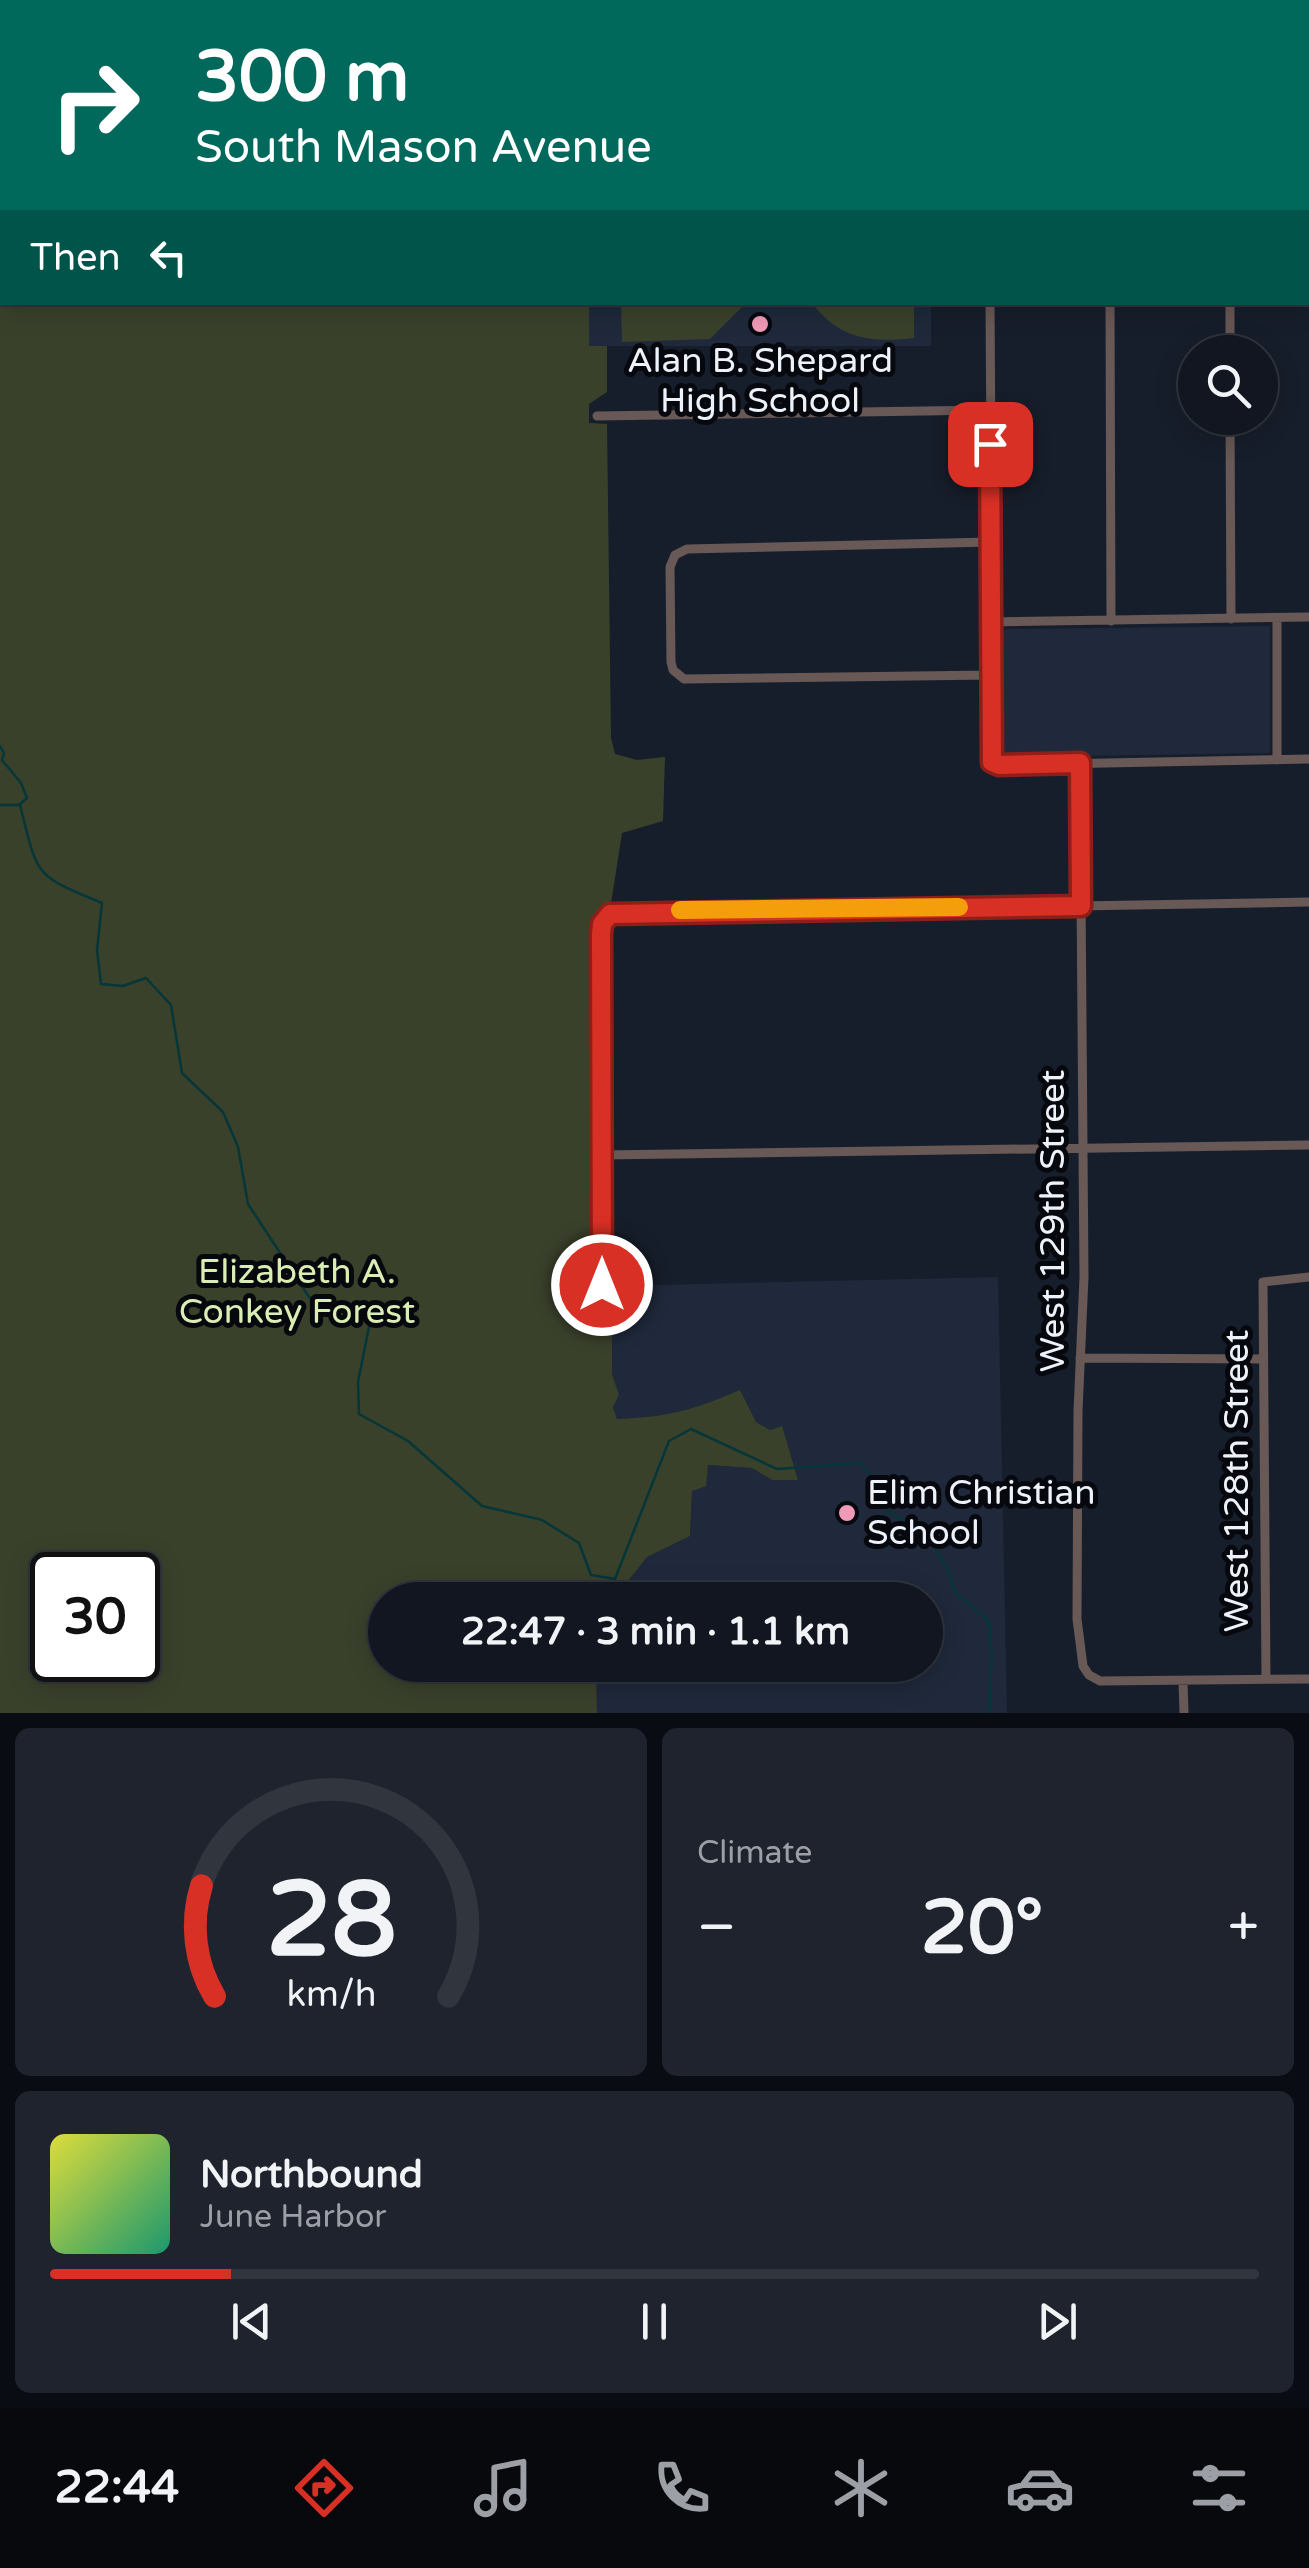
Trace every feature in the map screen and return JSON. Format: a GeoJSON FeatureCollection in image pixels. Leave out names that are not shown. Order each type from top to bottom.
{"type":"FeatureCollection","features":[{"type":"Feature","properties":{"kind":"street"},"geometry":{"type":"LineString","coordinates":[[990,305],[992,762],[999,765],[1309,759]]}},
{"type":"Feature","properties":{"kind":"street"},"geometry":{"type":"LineString","coordinates":[[1110,305],[1110,620]]}},
{"type":"Feature","properties":{"kind":"street"},"geometry":{"type":"LineString","coordinates":[[1230,305],[1230,335]]}},
{"type":"Feature","properties":{"kind":"street"},"geometry":{"type":"LineString","coordinates":[[598,416],[989,410]]}},
{"type":"Feature","properties":{"kind":"street"},"geometry":{"type":"LineString","coordinates":[[1230,435],[1232,619]]}},
{"type":"Feature","properties":{"kind":"street"},"geometry":{"type":"LineString","coordinates":[[990,675],[690,680],[678,675],[671,662],[670,567],[675,555],[687,549],[992,542]]}},
{"type":"Feature","properties":{"kind":"street"},"geometry":{"type":"LineString","coordinates":[[1277,618],[1277,760]]}},
{"type":"Feature","properties":{"kind":"street"},"geometry":{"type":"LineString","coordinates":[[991,622],[1309,618]]}},
{"type":"Feature","properties":{"kind":"street","name":"West 129th Street"},"geometry":{"type":"LineString","coordinates":[[1080,763],[1084,1277],[1078,1619],[1082,1660],[1089,1676],[1100,1681],[1183,1681]]}},
{"type":"Feature","properties":{"kind":"street"},"geometry":{"type":"LineString","coordinates":[[602,1285],[601,935],[605,917],[616,911],[1309,902]]}},
{"type":"Feature","properties":{"kind":"street"},"geometry":{"type":"LineString","coordinates":[[602,1155],[1309,1145]]}},
{"type":"Feature","properties":{"kind":"street","name":"West 128th Street"},"geometry":{"type":"LineString","coordinates":[[1266,1679],[1263,1282],[1309,1278]]}},
{"type":"Feature","properties":{"kind":"street"},"geometry":{"type":"LineString","coordinates":[[1080,1358],[1263,1359]]}},
{"type":"Feature","properties":{"kind":"street"},"geometry":{"type":"LineString","coordinates":[[1184,1713],[1183,1681],[1309,1679]]}},
{"type":"Feature","properties":{"kind":"shaded area","name":"Alan B. Shepard High School"},"geometry":{"type":"Polygon","coordinates":[[[589,305],[931,305],[931,346],[589,346],[589,305]]]}},
{"type":"Feature","properties":{"kind":"shaded area"},"geometry":{"type":"Polygon","coordinates":[[[1270,626],[1270,753],[1010,757],[1002,748],[1001,634],[1006,629],[1270,626]]]}},
{"type":"Feature","properties":{"kind":"shaded area","name":"Elim Christian School"},"geometry":{"type":"Polygon","coordinates":[[[998,1277],[1007,1713],[597,1713],[596,1682],[943,1682],[943,1582],[627,1582],[647,1557],[690,1536],[692,1491],[707,1465],[752,1468],[772,1480],[798,1479],[781,1426],[770,1430],[756,1422],[740,1390],[697,1409],[666,1417],[617,1419],[613,1407],[619,1395],[612,1374],[611,1286],[998,1277]]]}},
{"type":"Feature","properties":{"kind":"green space","name":"Elizabeth A. Conkey Forest"},"geometry":{"type":"Polygon","coordinates":[[[0,305],[589,305],[589,346],[607,346],[607,392],[589,404],[589,423],[607,424],[611,738],[615,754],[637,760],[665,757],[663,821],[622,833],[610,910],[592,928],[594,1289],[610,1300],[612,1307],[612,1374],[619,1395],[613,1407],[617,1419],[652,1416],[694,1407],[740,1390],[756,1422],[770,1430],[782,1426],[798,1480],[772,1480],[752,1468],[708,1465],[706,1486],[692,1491],[690,1536],[647,1557],[627,1582],[368,1582],[368,1682],[596,1682],[597,1713],[0,1713],[0,305]]]}},
{"type":"Feature","properties":{"kind":"green space"},"geometry":{"type":"Polygon","coordinates":[[[621,305],[744,305],[710,339],[622,342],[621,305]]]}},
{"type":"Feature","properties":{"kind":"green space"},"geometry":{"type":"Polygon","coordinates":[[[814,305],[914,305],[914,338],[884,340],[857,336],[822,315],[814,305]]]}},
{"type":"Feature","properties":{"kind":"waterway"},"geometry":{"type":"LineString","coordinates":[[0,746],[2,760],[21,783],[27,798],[19,805]]}},
{"type":"Feature","properties":{"kind":"waterway"},"geometry":{"type":"LineString","coordinates":[[0,805],[20,805],[36,860],[50,878],[102,903],[97,950],[101,984],[123,986],[146,978],[171,1005],[182,1073],[223,1112],[238,1147],[248,1204],[309,1297],[370,1322],[358,1382],[359,1414],[408,1441],[482,1506],[542,1520],[579,1543],[591,1575],[615,1579],[669,1441],[691,1429],[777,1469],[860,1463],[872,1476],[871,1497],[882,1508],[927,1533],[949,1572],[955,1593],[988,1620],[992,1654],[989,1713]]}},
{"type":"Feature","properties":{"kind":"slow traffic"},"geometry":{"type":"LineString","coordinates":[[680,910],[959,907]]}},
{"type":"Feature","properties":{"kind":"place","name":"Alan B. Shepard High School"},"geometry":{"type":"Point","coordinates":[760,324]}},
{"type":"Feature","properties":{"kind":"place","name":"Elim Christian School"},"geometry":{"type":"Point","coordinates":[847,1513]}},
{"type":"Feature","properties":{"kind":"route"},"geometry":{"type":"LineString","coordinates":[[602,1285],[601,935],[605,917],[616,911],[1081,906],[1080,763],[992,762],[990,444]]}}]}
